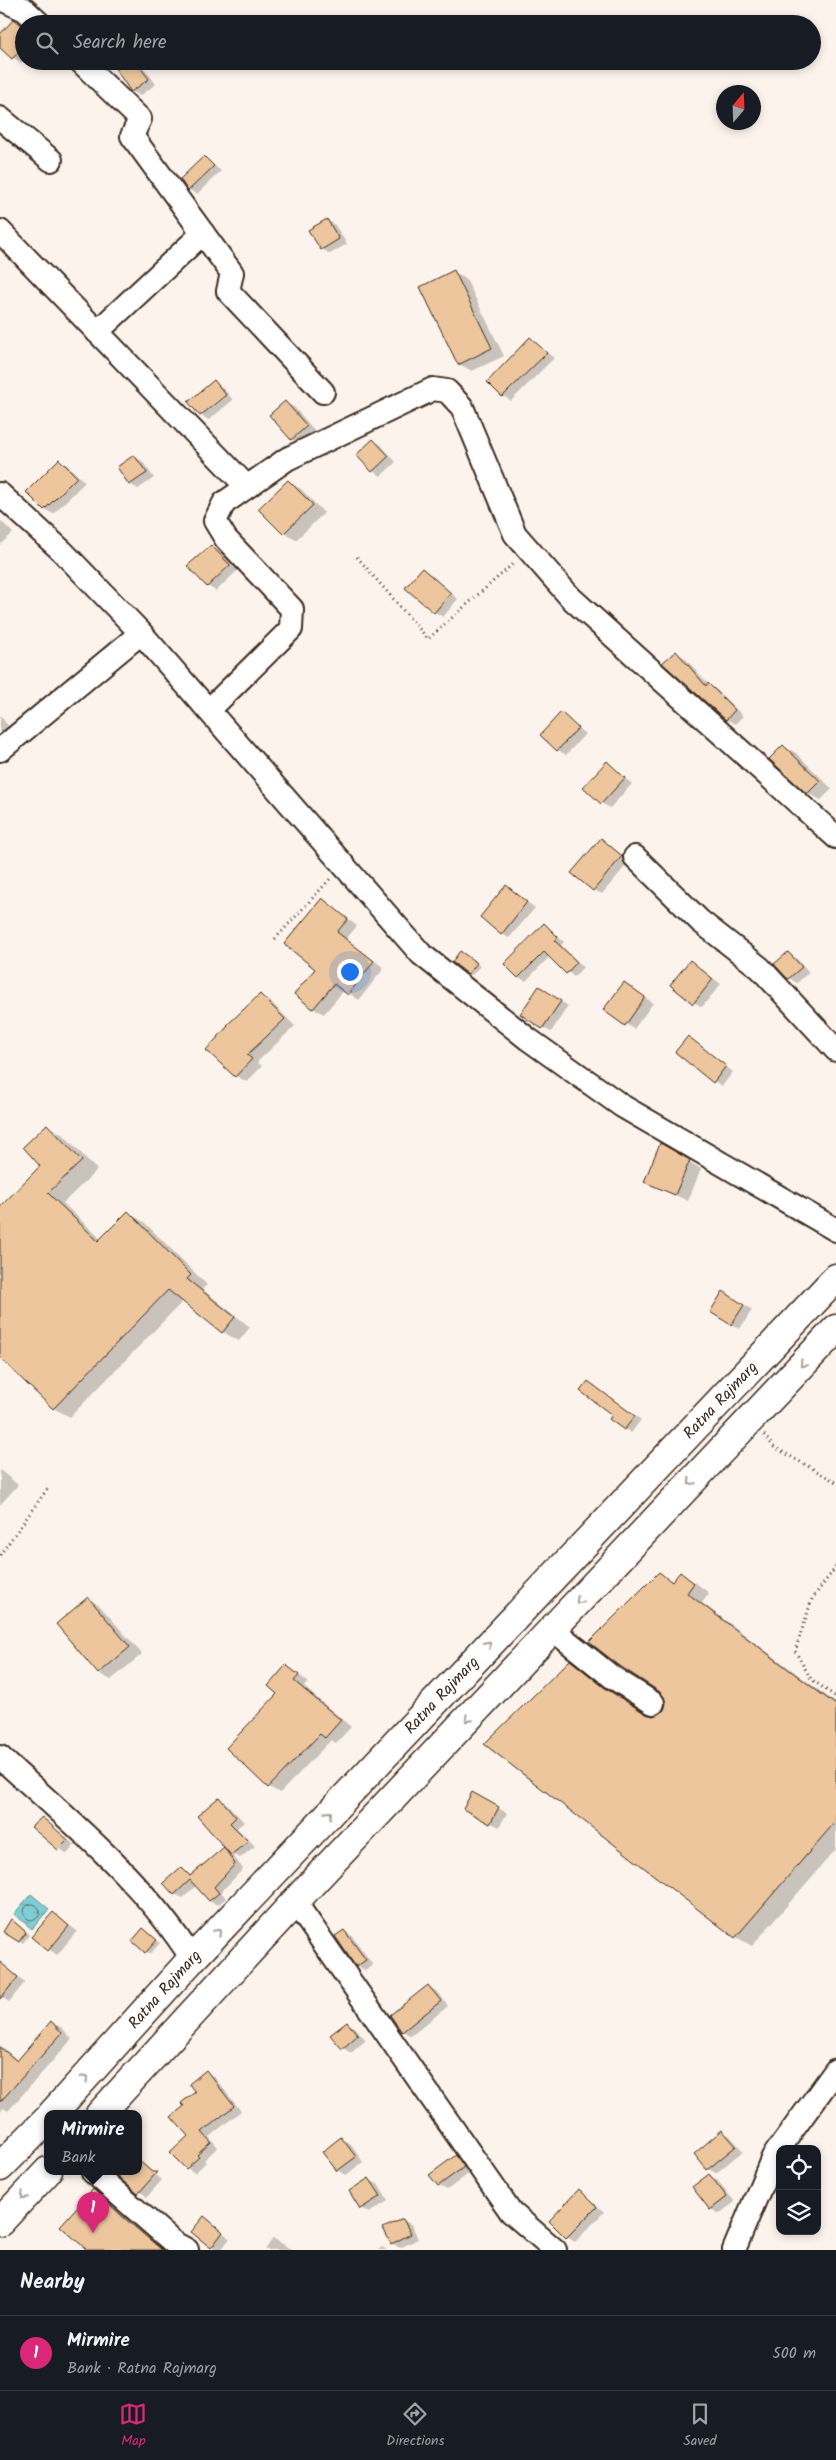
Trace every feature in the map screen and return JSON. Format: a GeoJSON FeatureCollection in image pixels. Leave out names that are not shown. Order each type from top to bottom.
{"type":"FeatureCollection","features":[{"type":"Feature","properties":{"kind":"highway","name":"Ratna Rajmarg"},"geometry":{"type":"LineString","coordinates":[[58,2110],[192,1959],[836,1278]]}},
{"type":"Feature","properties":{"kind":"highway"},"geometry":{"type":"LineString","coordinates":[[104,2110],[295,1902],[836,1329]]}},
{"type":"Feature","properties":{"kind":"highway","name":"Ratna Rajmarg"},"geometry":{"type":"LineString","coordinates":[[0,2167],[44,2125]]}},
{"type":"Feature","properties":{"kind":"highway"},"geometry":{"type":"LineString","coordinates":[[0,2222],[44,2175]]}},
{"type":"Feature","properties":{"kind":"street"},"geometry":{"type":"LineString","coordinates":[[4,0],[25,10],[30,15]]}},
{"type":"Feature","properties":{"kind":"street"},"geometry":{"type":"LineString","coordinates":[[89,70],[140,118],[132,136],[232,273],[228,291],[323,392]]}},
{"type":"Feature","properties":{"kind":"street"},"geometry":{"type":"LineString","coordinates":[[0,118],[51,160]]}},
{"type":"Feature","properties":{"kind":"street"},"geometry":{"type":"LineString","coordinates":[[0,231],[247,487]]}},
{"type":"Feature","properties":{"kind":"street"},"geometry":{"type":"LineString","coordinates":[[97,332],[202,233]]}},
{"type":"Feature","properties":{"kind":"street"},"geometry":{"type":"LineString","coordinates":[[209,710],[291,629],[292,610],[226,539],[215,521],[224,503],[287,459],[433,389],[447,391],[462,407],[515,534],[571,598],[836,837]]}},
{"type":"Feature","properties":{"kind":"street"},"geometry":{"type":"LineString","coordinates":[[0,494],[62,551],[141,633],[421,954],[528,1039],[622,1106],[836,1230]]}},
{"type":"Feature","properties":{"kind":"street"},"geometry":{"type":"LineString","coordinates":[[0,750],[141,633]]}},
{"type":"Feature","properties":{"kind":"street"},"geometry":{"type":"LineString","coordinates":[[635,857],[700,921],[760,968],[836,1050]]}},
{"type":"Feature","properties":{"kind":"street"},"geometry":{"type":"LineString","coordinates":[[552,1629],[612,1677],[653,1703]]}},
{"type":"Feature","properties":{"kind":"street"},"geometry":{"type":"LineString","coordinates":[[0,1756],[109,1858],[177,1935],[192,1959]]}},
{"type":"Feature","properties":{"kind":"street"},"geometry":{"type":"LineString","coordinates":[[295,1902],[511,2212],[555,2250]]}},
{"type":"Feature","properties":{"kind":"street"},"geometry":{"type":"LineString","coordinates":[[734,2250],[773,2157],[836,2070]]}},
{"type":"Feature","properties":{"kind":"street"},"geometry":{"type":"LineString","coordinates":[[96,2175],[174,2243],[187,2250]]}},
{"type":"Feature","properties":{"kind":"path"},"geometry":{"type":"LineString","coordinates":[[357,556],[428,639],[529,550]]}},
{"type":"Feature","properties":{"kind":"path"},"geometry":{"type":"LineString","coordinates":[[275,939],[343,864]]}},
{"type":"Feature","properties":{"kind":"path"},"geometry":{"type":"LineString","coordinates":[[750,1420],[774,1447],[836,1482]]}},
{"type":"Feature","properties":{"kind":"path"},"geometry":{"type":"LineString","coordinates":[[0,1555],[48,1488]]}},
{"type":"Feature","properties":{"kind":"path"},"geometry":{"type":"LineString","coordinates":[[836,1567],[812,1599],[795,1651],[811,1678],[836,1697]]}},
{"type":"Feature","properties":{"kind":"water"},"geometry":{"type":"Polygon","coordinates":[[[31,1894],[49,1909],[32,1929],[14,1914],[31,1894]]]}},
{"type":"Feature","properties":{"kind":"building"},"geometry":{"type":"Polygon","coordinates":[[[15,20],[15,56],[12,59],[0,48],[0,34],[15,20]]]}},
{"type":"Feature","properties":{"kind":"building"},"geometry":{"type":"Polygon","coordinates":[[[116,70],[142,70],[149,79],[131,92],[116,70]]]}},
{"type":"Feature","properties":{"kind":"building"},"geometry":{"type":"Polygon","coordinates":[[[204,156],[214,166],[188,191],[180,179],[204,156]]]}},
{"type":"Feature","properties":{"kind":"building"},"geometry":{"type":"Polygon","coordinates":[[[327,219],[339,239],[321,250],[308,230],[327,219]]]}},
{"type":"Feature","properties":{"kind":"building"},"geometry":{"type":"Polygon","coordinates":[[[454,270],[492,348],[458,365],[420,287],[454,270]]]}},
{"type":"Feature","properties":{"kind":"building"},"geometry":{"type":"Polygon","coordinates":[[[530,337],[547,353],[502,397],[487,382],[530,337]]]}},
{"type":"Feature","properties":{"kind":"building"},"geometry":{"type":"Polygon","coordinates":[[[214,380],[226,395],[200,416],[188,402],[214,380]]]}},
{"type":"Feature","properties":{"kind":"building"},"geometry":{"type":"Polygon","coordinates":[[[285,401],[307,426],[291,440],[269,415],[285,401]]]}},
{"type":"Feature","properties":{"kind":"building"},"geometry":{"type":"Polygon","coordinates":[[[373,439],[389,456],[372,472],[356,455],[373,439]]]}},
{"type":"Feature","properties":{"kind":"building"},"geometry":{"type":"Polygon","coordinates":[[[134,455],[147,473],[129,485],[117,467],[134,455]]]}},
{"type":"Feature","properties":{"kind":"building"},"geometry":{"type":"Polygon","coordinates":[[[59,459],[77,477],[44,510],[26,492],[59,459]]]}},
{"type":"Feature","properties":{"kind":"building"},"geometry":{"type":"Polygon","coordinates":[[[288,480],[313,505],[283,534],[258,509],[288,480]]]}},
{"type":"Feature","properties":{"kind":"building"},"geometry":{"type":"Polygon","coordinates":[[[211,545],[230,565],[207,587],[187,566],[211,545]]]}},
{"type":"Feature","properties":{"kind":"building"},"geometry":{"type":"Polygon","coordinates":[[[422,568],[451,593],[434,613],[405,588],[422,568]]]}},
{"type":"Feature","properties":{"kind":"building"},"geometry":{"type":"Polygon","coordinates":[[[676,651],[706,686],[708,683],[735,710],[726,720],[662,663],[676,651]]]}},
{"type":"Feature","properties":{"kind":"building"},"geometry":{"type":"Polygon","coordinates":[[[561,712],[578,728],[557,751],[540,735],[561,712]]]}},
{"type":"Feature","properties":{"kind":"building"},"geometry":{"type":"Polygon","coordinates":[[[783,745],[820,781],[807,794],[769,759],[783,745]]]}},
{"type":"Feature","properties":{"kind":"building"},"geometry":{"type":"Polygon","coordinates":[[[607,761],[625,778],[601,804],[583,787],[607,761]]]}},
{"type":"Feature","properties":{"kind":"building"},"geometry":{"type":"Polygon","coordinates":[[[601,838],[622,856],[593,891],[571,873],[601,838]]]}},
{"type":"Feature","properties":{"kind":"building"},"geometry":{"type":"Polygon","coordinates":[[[506,885],[527,902],[501,935],[480,917],[506,885]]]}},
{"type":"Feature","properties":{"kind":"building"},"geometry":{"type":"Polygon","coordinates":[[[322,898],[348,919],[337,932],[374,961],[348,995],[334,984],[313,1009],[294,994],[315,969],[284,944],[322,898]]]}},
{"type":"Feature","properties":{"kind":"building"},"geometry":{"type":"Polygon","coordinates":[[[544,923],[558,937],[555,941],[577,962],[566,974],[544,952],[518,978],[504,964],[544,923]]]}},
{"type":"Feature","properties":{"kind":"building"},"geometry":{"type":"Polygon","coordinates":[[[460,951],[477,963],[468,974],[452,962],[460,951]]]}},
{"type":"Feature","properties":{"kind":"building"},"geometry":{"type":"Polygon","coordinates":[[[788,952],[802,967],[788,979],[774,964],[788,952]]]}},
{"type":"Feature","properties":{"kind":"building"},"geometry":{"type":"Polygon","coordinates":[[[690,960],[713,979],[693,1004],[670,985],[690,960]]]}},
{"type":"Feature","properties":{"kind":"building"},"geometry":{"type":"Polygon","coordinates":[[[624,982],[645,997],[625,1026],[603,1010],[624,982]]]}},
{"type":"Feature","properties":{"kind":"building"},"geometry":{"type":"Polygon","coordinates":[[[539,986],[561,1001],[542,1029],[520,1014],[539,986]]]}},
{"type":"Feature","properties":{"kind":"building"},"geometry":{"type":"Polygon","coordinates":[[[260,994],[285,1019],[247,1055],[252,1059],[235,1077],[206,1050],[227,1025],[260,994]]]}},
{"type":"Feature","properties":{"kind":"building"},"geometry":{"type":"Polygon","coordinates":[[[688,1036],[726,1066],[713,1083],[675,1052],[688,1036]]]}},
{"type":"Feature","properties":{"kind":"building"},"geometry":{"type":"Polygon","coordinates":[[[47,1124],[82,1161],[48,1193],[98,1241],[128,1211],[191,1275],[187,1279],[235,1317],[222,1333],[168,1290],[53,1409],[0,1358],[0,1207],[40,1166],[23,1147],[47,1124]]]}},
{"type":"Feature","properties":{"kind":"building"},"geometry":{"type":"Polygon","coordinates":[[[660,1143],[690,1160],[675,1195],[644,1182],[660,1143]]]}},
{"type":"Feature","properties":{"kind":"building"},"geometry":{"type":"Polygon","coordinates":[[[723,1291],[744,1305],[731,1325],[710,1312],[723,1291]]]}},
{"type":"Feature","properties":{"kind":"building"},"geometry":{"type":"Polygon","coordinates":[[[588,1381],[635,1416],[624,1430],[609,1419],[612,1415],[580,1391],[588,1381]]]}},
{"type":"Feature","properties":{"kind":"building"},"geometry":{"type":"Polygon","coordinates":[[[659,1572],[672,1582],[680,1572],[694,1583],[687,1593],[836,1705],[836,1821],[735,1938],[484,1744],[570,1660],[605,1688],[646,1714],[653,1716],[664,1710],[666,1703],[660,1692],[620,1666],[589,1642],[659,1572]]]}},
{"type":"Feature","properties":{"kind":"building"},"geometry":{"type":"Polygon","coordinates":[[[88,1597],[130,1647],[98,1674],[56,1624],[88,1597]]]}},
{"type":"Feature","properties":{"kind":"building"},"geometry":{"type":"Polygon","coordinates":[[[286,1665],[299,1675],[294,1681],[341,1720],[325,1738],[320,1734],[268,1788],[226,1748],[277,1694],[268,1686],[286,1665]]]}},
{"type":"Feature","properties":{"kind":"building"},"geometry":{"type":"Polygon","coordinates":[[[472,1792],[499,1807],[490,1824],[463,1809],[472,1792]]]}},
{"type":"Feature","properties":{"kind":"building"},"geometry":{"type":"Polygon","coordinates":[[[219,1797],[236,1817],[230,1823],[248,1841],[231,1855],[197,1816],[219,1797]]]}},
{"type":"Feature","properties":{"kind":"building"},"geometry":{"type":"Polygon","coordinates":[[[42,1817],[68,1840],[58,1850],[31,1827],[42,1817]]]}},
{"type":"Feature","properties":{"kind":"building"},"geometry":{"type":"Polygon","coordinates":[[[224,1847],[235,1864],[214,1887],[219,1893],[209,1901],[190,1880],[174,1895],[163,1883],[181,1867],[190,1876],[224,1847]]]}},
{"type":"Feature","properties":{"kind":"building"},"geometry":{"type":"Polygon","coordinates":[[[53,1912],[69,1926],[48,1951],[31,1937],[53,1912]]]}},
{"type":"Feature","properties":{"kind":"building"},"geometry":{"type":"Polygon","coordinates":[[[11,1919],[26,1932],[19,1942],[3,1932],[11,1919]]]}},
{"type":"Feature","properties":{"kind":"building"},"geometry":{"type":"Polygon","coordinates":[[[143,1928],[157,1940],[145,1953],[132,1941],[143,1928]]]}},
{"type":"Feature","properties":{"kind":"building"},"geometry":{"type":"Polygon","coordinates":[[[344,1930],[366,1960],[356,1967],[335,1936],[344,1930]]]}},
{"type":"Feature","properties":{"kind":"building"},"geometry":{"type":"Polygon","coordinates":[[[0,1962],[18,1977],[0,1999],[0,1962]]]}},
{"type":"Feature","properties":{"kind":"building"},"geometry":{"type":"Polygon","coordinates":[[[428,1985],[441,2001],[402,2032],[390,2015],[428,1985]]]}},
{"type":"Feature","properties":{"kind":"building"},"geometry":{"type":"Polygon","coordinates":[[[51,2021],[62,2033],[0,2102],[0,2047],[17,2061],[51,2021]]]}},
{"type":"Feature","properties":{"kind":"building"},"geometry":{"type":"Polygon","coordinates":[[[347,2022],[358,2035],[342,2049],[330,2035],[347,2022]]]}},
{"type":"Feature","properties":{"kind":"building"},"geometry":{"type":"Polygon","coordinates":[[[206,2070],[234,2106],[202,2132],[211,2142],[186,2169],[170,2153],[188,2136],[171,2117],[184,2106],[181,2103],[195,2092],[189,2084],[206,2070]]]}},
{"type":"Feature","properties":{"kind":"building"},"geometry":{"type":"Polygon","coordinates":[[[722,2130],[736,2146],[707,2170],[694,2154],[722,2130]]]}},
{"type":"Feature","properties":{"kind":"building"},"geometry":{"type":"Polygon","coordinates":[[[341,2137],[356,2157],[337,2171],[322,2152],[341,2137]]]}},
{"type":"Feature","properties":{"kind":"building"},"geometry":{"type":"Polygon","coordinates":[[[456,2155],[464,2167],[438,2186],[429,2175],[456,2155]]]}},
{"type":"Feature","properties":{"kind":"building"},"geometry":{"type":"Polygon","coordinates":[[[142,2163],[152,2172],[157,2172],[138,2194],[116,2175],[142,2175],[142,2163]]]}},
{"type":"Feature","properties":{"kind":"building"},"geometry":{"type":"Polygon","coordinates":[[[709,2174],[727,2197],[710,2210],[692,2187],[709,2174]]]}},
{"type":"Feature","properties":{"kind":"building"},"geometry":{"type":"Polygon","coordinates":[[[369,2178],[381,2196],[360,2209],[349,2191],[369,2178]]]}},
{"type":"Feature","properties":{"kind":"building"},"geometry":{"type":"Polygon","coordinates":[[[93,2189],[162,2250],[87,2250],[60,2226],[93,2189]]]}},
{"type":"Feature","properties":{"kind":"building"},"geometry":{"type":"Polygon","coordinates":[[[579,2189],[597,2207],[566,2238],[549,2221],[579,2189]]]}},
{"type":"Feature","properties":{"kind":"building"},"geometry":{"type":"Polygon","coordinates":[[[204,2216],[223,2232],[211,2248],[191,2232],[204,2216]]]}},
{"type":"Feature","properties":{"kind":"building"},"geometry":{"type":"Polygon","coordinates":[[[403,2219],[411,2234],[391,2244],[383,2228],[403,2219]]]}},
{"type":"Feature","properties":{"kind":"place","name":"Mirmire"},"geometry":{"type":"Point","coordinates":[93,2233]}}]}
